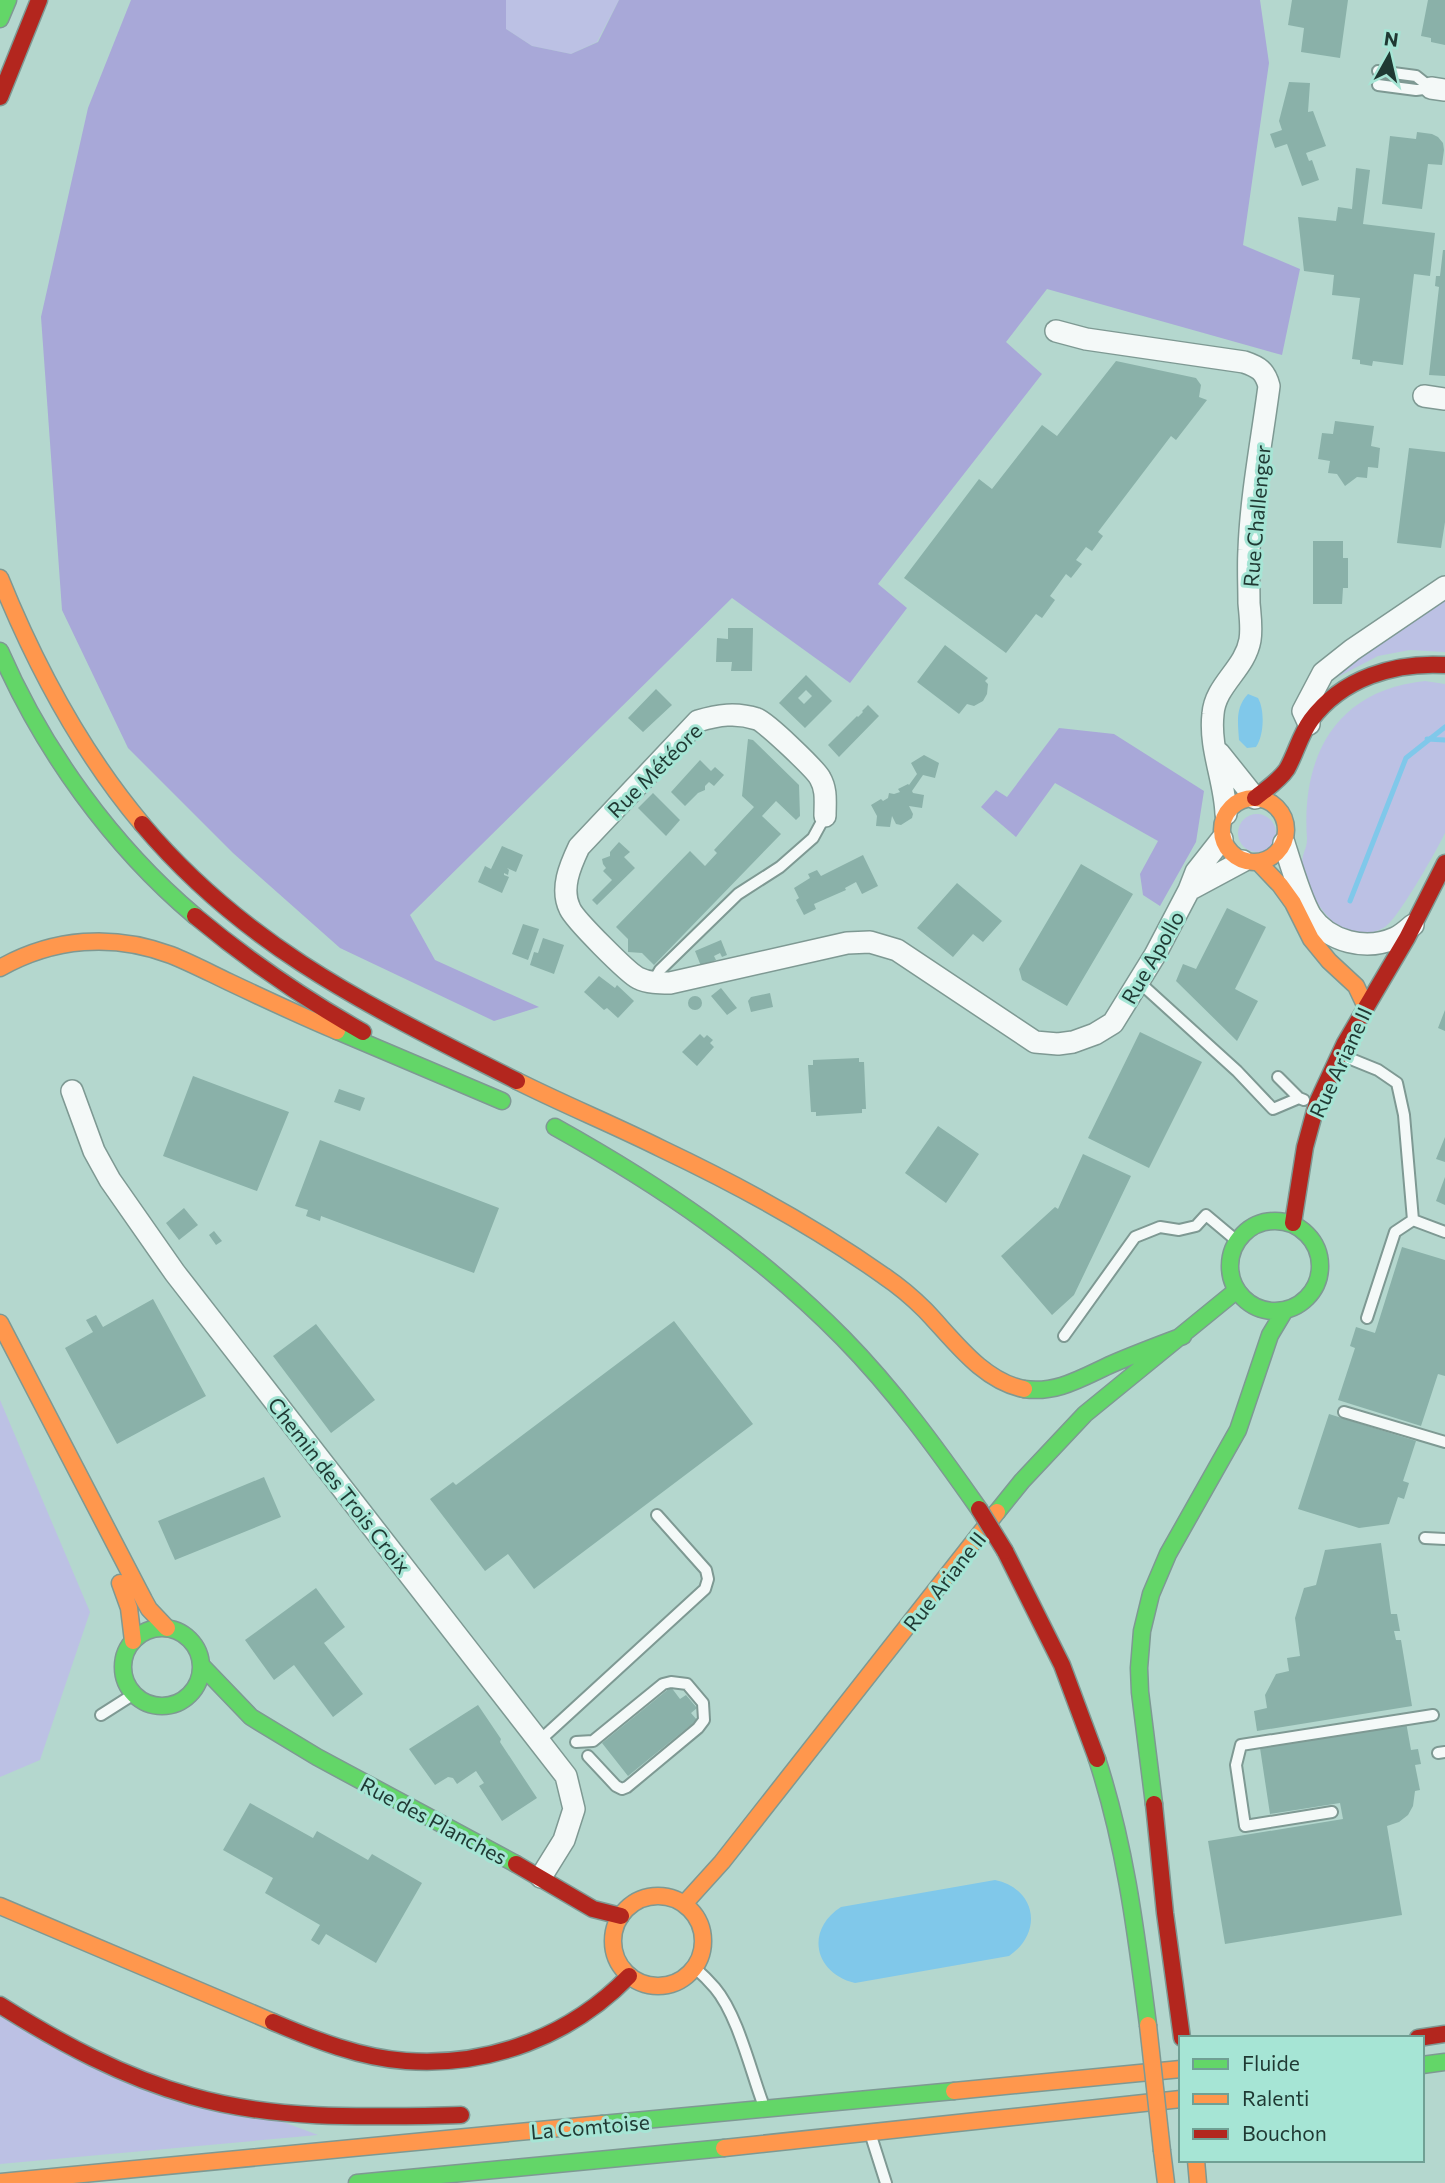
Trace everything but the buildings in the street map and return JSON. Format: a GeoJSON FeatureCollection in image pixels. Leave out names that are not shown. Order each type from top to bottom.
{"type":"FeatureCollection","features":[{"type":"Feature","properties":{"kind":"main road"},"geometry":{"type":"LineString","coordinates":[[0,19],[8,0]]}},
{"type":"Feature","properties":{"kind":"main road"},"geometry":{"type":"LineString","coordinates":[[0,97],[39,0]]}},
{"type":"Feature","properties":{"kind":"main road"},"geometry":{"type":"LineString","coordinates":[[0,578],[42,677],[81,743],[134,816],[204,889],[265,939],[343,991],[432,1039],[643,1140],[805,1227],[885,1276],[932,1315],[979,1364],[1009,1385],[1034,1391],[1074,1384],[1110,1365],[1183,1336]]}},
{"type":"Feature","properties":{"kind":"main road"},"geometry":{"type":"LineString","coordinates":[[0,651],[36,722],[89,803],[127,850],[187,911],[227,945],[299,995],[373,1037],[508,1104],[296,1014],[150,948],[115,942],[63,943],[26,954],[0,968]]}},
{"type":"Feature","properties":{"kind":"main road"},"geometry":{"type":"LineString","coordinates":[[1365,1005],[1356,986],[1329,961],[1311,939],[1280,884],[1227,848],[1221,830],[1226,814],[1238,802],[1255,798],[1286,771],[1309,724],[1324,706],[1343,691],[1374,674],[1407,664],[1445,665]]}},
{"type":"Feature","properties":{"kind":"main road"},"geometry":{"type":"LineString","coordinates":[[1251,862],[1274,856],[1284,843],[1287,828],[1282,813],[1270,802],[1255,798]]}},
{"type":"Feature","properties":{"kind":"main road","name":"Rue Ariane II"},"geometry":{"type":"LineString","coordinates":[[1293,1223],[1304,1148],[1317,1105],[1339,1054],[1365,1005],[1415,924],[1445,863]]}},
{"type":"Feature","properties":{"kind":"main road","name":"Rue Ariane II"},"geometry":{"type":"LineString","coordinates":[[1400,949],[1445,895]]}},
{"type":"Feature","properties":{"kind":"main road"},"geometry":{"type":"LineString","coordinates":[[585,1114],[702,1186]]}},
{"type":"Feature","properties":{"kind":"main road"},"geometry":{"type":"LineString","coordinates":[[540,1119],[609,1155],[693,1209],[795,1291],[835,1329],[900,1400],[951,1466],[1005,1550],[1032,1599],[1076,1698],[1100,1769],[1126,1867],[1166,2183]]}},
{"type":"Feature","properties":{"kind":"main road"},"geometry":{"type":"LineString","coordinates":[[1268,1221],[1293,1223],[1303,1230],[1318,1249],[1321,1261],[1317,1285],[1301,1303],[1285,1310],[1265,1310],[1254,1306],[1237,1290],[1232,1280],[1230,1260],[1237,1241],[1245,1231],[1268,1221]]}},
{"type":"Feature","properties":{"kind":"main road","name":"Rue Ariane II"},"geometry":{"type":"LineString","coordinates":[[684,1904],[722,1862],[1022,1481],[1085,1413],[1237,1290]]}},
{"type":"Feature","properties":{"kind":"main road"},"geometry":{"type":"LineString","coordinates":[[1182,2036],[1140,1692],[1142,1631],[1151,1594],[1163,1564],[1238,1430],[1270,1335],[1285,1310]]}},
{"type":"Feature","properties":{"kind":"main road"},"geometry":{"type":"LineString","coordinates":[[0,1324],[149,1609],[167,1628],[185,1635],[199,1653],[201,1676],[196,1687],[189,1696],[168,1706],[155,1705],[134,1694],[124,1673],[127,1651],[134,1641],[152,1630],[167,1628]]}},
{"type":"Feature","properties":{"kind":"main road"},"geometry":{"type":"LineString","coordinates":[[0,1355],[120,1584],[129,1608],[134,1641]]}},
{"type":"Feature","properties":{"kind":"main road"},"geometry":{"type":"LineString","coordinates":[[995,1488],[1014,1519]]}},
{"type":"Feature","properties":{"kind":"main road"},"geometry":{"type":"LineString","coordinates":[[201,1665],[251,1717]]}},
{"type":"Feature","properties":{"kind":"main road"},"geometry":{"type":"LineString","coordinates":[[180,1702],[210,1706],[251,1717]]}},
{"type":"Feature","properties":{"kind":"main road","name":"Rue des Planches"},"geometry":{"type":"LineString","coordinates":[[251,1717],[317,1757],[541,1877],[593,1909],[621,1916]]}},
{"type":"Feature","properties":{"kind":"main road"},"geometry":{"type":"LineString","coordinates":[[1141,1825],[1165,1913]]}},
{"type":"Feature","properties":{"kind":"main road"},"geometry":{"type":"LineString","coordinates":[[650,1897],[671,1898],[684,1904],[694,1914],[704,1941],[702,1955],[695,1968],[671,1985],[656,1987],[642,1984],[629,1976],[620,1966],[613,1941],[621,1916],[631,1906],[650,1897]]}},
{"type":"Feature","properties":{"kind":"main road"},"geometry":{"type":"LineString","coordinates":[[0,1906],[298,2032],[335,2046],[387,2060],[443,2063],[510,2051],[553,2033],[587,2012],[610,1997],[629,1976]]}},
{"type":"Feature","properties":{"kind":"main road"},"geometry":{"type":"LineString","coordinates":[[0,2005],[42,2031],[117,2069],[157,2086],[201,2099],[259,2109],[328,2116],[478,2115]]}},
{"type":"Feature","properties":{"kind":"main road"},"geometry":{"type":"LineString","coordinates":[[1424,2037],[1445,2034]]}},
{"type":"Feature","properties":{"kind":"main road"},"geometry":{"type":"LineString","coordinates":[[1424,2065],[1445,2062]]}},
{"type":"Feature","properties":{"kind":"main road","name":"La Comtoise"},"geometry":{"type":"LineString","coordinates":[[0,2182],[1179,2069]]}},
{"type":"Feature","properties":{"kind":"main road","name":"La Comtoise"},"geometry":{"type":"LineString","coordinates":[[358,2183],[968,2125],[1179,2099]]}},
{"type":"Feature","properties":{"kind":"main road"},"geometry":{"type":"LineString","coordinates":[[568,2112],[694,2116]]}},
{"type":"Feature","properties":{"kind":"main road"},"geometry":{"type":"LineString","coordinates":[[1196,2162],[1198,2183]]}},
{"type":"Feature","properties":{"kind":"street","name":"Rue Challenger"},"geometry":{"type":"LineString","coordinates":[[1056,331],[1086,339],[1244,362],[1257,366],[1266,373],[1269,386],[1249,547],[1251,636],[1248,652],[1217,696],[1213,713],[1216,749]]}},
{"type":"Feature","properties":{"kind":"street"},"geometry":{"type":"LineString","coordinates":[[1309,724],[1303,711],[1323,673],[1445,587]]}},
{"type":"Feature","properties":{"kind":"street","name":"Rue Météore"},"geometry":{"type":"LineString","coordinates":[[653,983],[636,978],[592,936],[570,909],[565,889],[569,869],[579,847],[698,721],[721,714],[760,719],[819,775],[826,793],[825,816]]}},
{"type":"Feature","properties":{"kind":"street"},"geometry":{"type":"LineString","coordinates":[[1216,749],[1255,798]]}},
{"type":"Feature","properties":{"kind":"street"},"geometry":{"type":"LineString","coordinates":[[1216,749],[1226,794],[1226,814]]}},
{"type":"Feature","properties":{"kind":"street","name":"Rue Apollo"},"geometry":{"type":"LineString","coordinates":[[653,983],[670,983],[847,943],[870,942],[897,950],[1035,1042],[1073,1042],[1095,1034],[1113,1023],[1155,955],[1196,872],[1223,839]]}},
{"type":"Feature","properties":{"kind":"street"},"geometry":{"type":"LineString","coordinates":[[1284,843],[1310,914],[1326,932],[1349,942],[1373,943],[1396,938],[1415,924]]}},
{"type":"Feature","properties":{"kind":"street"},"geometry":{"type":"LineString","coordinates":[[1189,890],[1251,862]]}},
{"type":"Feature","properties":{"kind":"street","name":"Chemin des Trois Croix"},"geometry":{"type":"LineString","coordinates":[[72,1091],[94,1151],[110,1180],[175,1273],[538,1742],[558,1758],[575,1809],[564,1840],[541,1877]]}},
{"type":"Feature","properties":{"kind":"lane"},"geometry":{"type":"LineString","coordinates":[[1378,71],[1416,76],[1438,89]]}},
{"type":"Feature","properties":{"kind":"lane"},"geometry":{"type":"LineString","coordinates":[[1378,85],[1416,90],[1438,89]]}},
{"type":"Feature","properties":{"kind":"lane","name":"Rue Météore"},"geometry":{"type":"LineString","coordinates":[[653,983],[660,970],[738,894],[780,867],[813,838],[825,816]]}},
{"type":"Feature","properties":{"kind":"lane"},"geometry":{"type":"LineString","coordinates":[[1139,982],[1237,1071],[1273,1109],[1299,1098]]}},
{"type":"Feature","properties":{"kind":"lane"},"geometry":{"type":"LineString","coordinates":[[1339,1054],[1378,1070],[1397,1083],[1404,1115],[1413,1220]]}},
{"type":"Feature","properties":{"kind":"lane"},"geometry":{"type":"LineString","coordinates":[[1278,1077],[1299,1098],[1317,1105]]}},
{"type":"Feature","properties":{"kind":"lane"},"geometry":{"type":"LineString","coordinates":[[1063,1336],[1135,1237],[1160,1227],[1179,1230],[1196,1226],[1206,1215],[1237,1241]]}},
{"type":"Feature","properties":{"kind":"lane"},"geometry":{"type":"LineString","coordinates":[[1413,1220],[1445,1232]]}},
{"type":"Feature","properties":{"kind":"lane"},"geometry":{"type":"LineString","coordinates":[[1367,1318],[1395,1232],[1413,1220]]}},
{"type":"Feature","properties":{"kind":"lane"},"geometry":{"type":"LineString","coordinates":[[1344,1412],[1445,1442]]}},
{"type":"Feature","properties":{"kind":"lane"},"geometry":{"type":"LineString","coordinates":[[538,1742],[705,1588],[708,1578],[706,1570],[657,1515]]}},
{"type":"Feature","properties":{"kind":"lane"},"geometry":{"type":"LineString","coordinates":[[1425,1538],[1445,1539]]}},
{"type":"Feature","properties":{"kind":"lane"},"geometry":{"type":"LineString","coordinates":[[576,1742],[593,1741],[663,1684],[671,1682],[687,1685],[703,1703],[704,1720],[698,1728],[628,1787],[622,1789],[616,1786],[588,1756]]}},
{"type":"Feature","properties":{"kind":"lane"},"geometry":{"type":"LineString","coordinates":[[101,1715],[134,1694]]}},
{"type":"Feature","properties":{"kind":"lane"},"geometry":{"type":"LineString","coordinates":[[1332,1812],[1245,1826],[1236,1765],[1241,1745],[1433,1715]]}},
{"type":"Feature","properties":{"kind":"lane"},"geometry":{"type":"LineString","coordinates":[[695,1968],[716,1989],[728,2011],[740,2036],[765,2110]]}},
{"type":"Feature","properties":{"kind":"lane"},"geometry":{"type":"LineString","coordinates":[[870,2134],[886,2183]]}},
{"type":"Feature","properties":{"kind":"shaded area"},"geometry":{"type":"Polygon","coordinates":[[[131,0],[506,0],[506,29],[532,46],[571,54],[598,42],[619,0],[1260,0],[1269,63],[1243,245],[1300,269],[1282,355],[1047,289],[1006,342],[1042,374],[878,584],[907,608],[850,683],[732,598],[410,915],[435,960],[539,1007],[494,1021],[340,948],[233,853],[128,748],[62,610],[41,317],[88,108],[131,0]]]}},
{"type":"Feature","properties":{"kind":"shaded area"},"geometry":{"type":"Polygon","coordinates":[[[506,0],[619,0],[597,42],[571,54],[532,46],[506,29],[506,0]]]}},
{"type":"Feature","properties":{"kind":"shaded area"},"geometry":{"type":"Polygon","coordinates":[[[1445,599],[1445,652],[1410,650],[1378,656],[1328,682],[1337,673],[1445,599]]]}},
{"type":"Feature","properties":{"kind":"shaded area"},"geometry":{"type":"Polygon","coordinates":[[[1425,681],[1445,684],[1445,833],[1417,883],[1391,921],[1385,927],[1370,933],[1356,933],[1343,929],[1322,910],[1303,870],[1310,781],[1318,755],[1330,732],[1347,713],[1368,698],[1394,687],[1425,681]]]}},
{"type":"Feature","properties":{"kind":"shaded area"},"geometry":{"type":"Polygon","coordinates":[[[1248,694],[1258,698],[1263,723],[1256,747],[1247,748],[1239,740],[1238,721],[1239,710],[1248,694]]]}},
{"type":"Feature","properties":{"kind":"shaded area"},"geometry":{"type":"Polygon","coordinates":[[[1059,728],[1114,734],[1204,791],[1196,842],[1160,906],[1143,895],[1140,874],[1158,841],[1055,783],[1016,837],[981,807],[996,790],[1007,797],[1059,728]]]}},
{"type":"Feature","properties":{"kind":"shaded area"},"geometry":{"type":"Polygon","coordinates":[[[1257,814],[1271,819],[1276,833],[1271,847],[1257,852],[1243,847],[1238,833],[1243,819],[1257,814]]]}},
{"type":"Feature","properties":{"kind":"shaded area"},"geometry":{"type":"Polygon","coordinates":[[[0,1400],[90,1612],[40,1760],[0,1777],[0,1400]]]}},
{"type":"Feature","properties":{"kind":"shaded area"},"geometry":{"type":"Polygon","coordinates":[[[995,1880],[1020,1892],[1030,1913],[1031,1924],[1027,1936],[1009,1956],[855,1983],[841,1978],[823,1961],[819,1950],[822,1927],[841,1907],[995,1880]]]}},
{"type":"Feature","properties":{"kind":"shaded area"},"geometry":{"type":"Polygon","coordinates":[[[0,2016],[318,2135],[0,2164],[0,2016]]]}},
{"type":"Feature","properties":{"kind":"waterway"},"geometry":{"type":"LineString","coordinates":[[1350,901],[1406,758],[1445,727]]}},
{"type":"Feature","properties":{"kind":"waterway"},"geometry":{"type":"LineString","coordinates":[[1427,739],[1445,740]]}},
{"type":"Feature","properties":{"kind":"traffic: fast"},"geometry":{"type":"LineString","coordinates":[[0,19],[8,0]]}},
{"type":"Feature","properties":{"kind":"traffic: fast"},"geometry":{"type":"LineString","coordinates":[[0,651],[37,724],[82,794],[136,859],[195,916]]}},
{"type":"Feature","properties":{"kind":"traffic: fast"},"geometry":{"type":"LineString","coordinates":[[337,1031],[502,1101]]}},
{"type":"Feature","properties":{"kind":"traffic: fast"},"geometry":{"type":"LineString","coordinates":[[555,1127],[633,1173],[706,1222],[810,1306],[862,1358],[897,1399],[979,1509]]}},
{"type":"Feature","properties":{"kind":"traffic: fast"},"geometry":{"type":"LineString","coordinates":[[1275,1221],[1292,1224],[1307,1234],[1317,1249],[1320,1266],[1317,1283],[1307,1298],[1292,1308],[1275,1311],[1258,1308],[1243,1298],[1233,1283],[1230,1266],[1233,1249],[1243,1234],[1258,1224],[1275,1221]]}},
{"type":"Feature","properties":{"kind":"traffic: fast"},"geometry":{"type":"LineString","coordinates":[[997,1512],[1022,1481],[1085,1414],[1237,1290]]}},
{"type":"Feature","properties":{"kind":"traffic: fast"},"geometry":{"type":"LineString","coordinates":[[1154,1804],[1139,1668],[1142,1631],[1151,1594],[1168,1554],[1238,1430],[1270,1335],[1285,1310]]}},
{"type":"Feature","properties":{"kind":"traffic: fast"},"geometry":{"type":"LineString","coordinates":[[1024,1389],[1059,1387],[1183,1336]]}},
{"type":"Feature","properties":{"kind":"traffic: fast"},"geometry":{"type":"LineString","coordinates":[[162,1628],[177,1631],[194,1645],[201,1667],[198,1682],[184,1699],[162,1706],[147,1703],[130,1689],[123,1667],[126,1652],[140,1635],[162,1628]]}},
{"type":"Feature","properties":{"kind":"traffic: fast"},"geometry":{"type":"LineString","coordinates":[[201,1665],[251,1717],[317,1757],[516,1864]]}},
{"type":"Feature","properties":{"kind":"traffic: fast"},"geometry":{"type":"LineString","coordinates":[[1097,1759],[1123,1858],[1148,2025]]}},
{"type":"Feature","properties":{"kind":"traffic: fast"},"geometry":{"type":"LineString","coordinates":[[1424,2065],[1445,2062]]}},
{"type":"Feature","properties":{"kind":"traffic: fast"},"geometry":{"type":"LineString","coordinates":[[602,2124],[954,2091]]}},
{"type":"Feature","properties":{"kind":"traffic: fast"},"geometry":{"type":"LineString","coordinates":[[357,2183],[724,2148]]}},
{"type":"Feature","properties":{"kind":"traffic: slow"},"geometry":{"type":"LineString","coordinates":[[0,578],[61,707],[99,767],[142,824]]}},
{"type":"Feature","properties":{"kind":"traffic: slow"},"geometry":{"type":"LineString","coordinates":[[1248,798],[1260,798],[1277,807],[1284,818],[1286,830],[1284,842],[1277,853],[1260,862],[1248,862],[1236,857],[1227,848],[1222,836],[1222,824],[1227,812],[1236,803],[1248,798]]}},
{"type":"Feature","properties":{"kind":"traffic: slow"},"geometry":{"type":"LineString","coordinates":[[1259,863],[1293,903],[1311,939],[1329,961],[1356,986],[1365,1005]]}},
{"type":"Feature","properties":{"kind":"traffic: slow"},"geometry":{"type":"LineString","coordinates":[[0,968],[41,950],[84,942],[149,948],[178,958],[337,1031]]}},
{"type":"Feature","properties":{"kind":"traffic: slow"},"geometry":{"type":"LineString","coordinates":[[517,1081],[691,1163],[803,1224],[900,1288],[982,1368],[995,1377],[1024,1389]]}},
{"type":"Feature","properties":{"kind":"traffic: slow"},"geometry":{"type":"LineString","coordinates":[[0,1323],[144,1600],[167,1628]]}},
{"type":"Feature","properties":{"kind":"traffic: slow"},"geometry":{"type":"LineString","coordinates":[[684,1904],[722,1862],[997,1512]]}},
{"type":"Feature","properties":{"kind":"traffic: slow"},"geometry":{"type":"LineString","coordinates":[[120,1583],[129,1608],[133,1641]]}},
{"type":"Feature","properties":{"kind":"traffic: slow"},"geometry":{"type":"LineString","coordinates":[[658,1896],[675,1900],[690,1909],[699,1924],[703,1941],[699,1958],[690,1973],[675,1982],[658,1986],[641,1982],[626,1973],[617,1958],[613,1941],[617,1924],[626,1909],[641,1900],[658,1896]]}},
{"type":"Feature","properties":{"kind":"traffic: slow"},"geometry":{"type":"LineString","coordinates":[[0,1906],[273,2022]]}},
{"type":"Feature","properties":{"kind":"traffic: slow"},"geometry":{"type":"LineString","coordinates":[[1148,2025],[1162,2151]]}},
{"type":"Feature","properties":{"kind":"traffic: slow"},"geometry":{"type":"LineString","coordinates":[[954,2091],[1179,2069]]}},
{"type":"Feature","properties":{"kind":"traffic: slow"},"geometry":{"type":"LineString","coordinates":[[724,2148],[1179,2099]]}},
{"type":"Feature","properties":{"kind":"traffic: slow"},"geometry":{"type":"LineString","coordinates":[[0,2182],[602,2124]]}},
{"type":"Feature","properties":{"kind":"traffic: slow"},"geometry":{"type":"LineString","coordinates":[[1162,2151],[1166,2183]]}},
{"type":"Feature","properties":{"kind":"traffic: slow"},"geometry":{"type":"LineString","coordinates":[[1196,2162],[1198,2183]]}},
{"type":"Feature","properties":{"kind":"traffic: jam"},"geometry":{"type":"LineString","coordinates":[[0,97],[39,0]]}},
{"type":"Feature","properties":{"kind":"traffic: jam"},"geometry":{"type":"LineString","coordinates":[[1255,798],[1284,773],[1311,720],[1338,693],[1354,683],[1389,670],[1407,666],[1445,665]]}},
{"type":"Feature","properties":{"kind":"traffic: jam"},"geometry":{"type":"LineString","coordinates":[[142,824],[183,868],[225,907],[270,941],[363,1001],[517,1081]]}},
{"type":"Feature","properties":{"kind":"traffic: jam"},"geometry":{"type":"LineString","coordinates":[[1293,1223],[1305,1147],[1317,1103],[1345,1043],[1407,938],[1445,863]]}},
{"type":"Feature","properties":{"kind":"traffic: jam"},"geometry":{"type":"LineString","coordinates":[[195,916],[276,978],[363,1032]]}},
{"type":"Feature","properties":{"kind":"traffic: jam"},"geometry":{"type":"LineString","coordinates":[[979,1509],[1005,1551]]}},
{"type":"Feature","properties":{"kind":"traffic: jam"},"geometry":{"type":"LineString","coordinates":[[1005,1551],[1062,1665],[1097,1759]]}},
{"type":"Feature","properties":{"kind":"traffic: jam"},"geometry":{"type":"LineString","coordinates":[[1154,1804],[1182,2036]]}},
{"type":"Feature","properties":{"kind":"traffic: jam"},"geometry":{"type":"LineString","coordinates":[[516,1864],[593,1909],[621,1916]]}},
{"type":"Feature","properties":{"kind":"traffic: jam"},"geometry":{"type":"LineString","coordinates":[[273,2022],[372,2056],[437,2062],[468,2059],[498,2053],[555,2031],[606,1997],[629,1976]]}},
{"type":"Feature","properties":{"kind":"traffic: jam"},"geometry":{"type":"LineString","coordinates":[[0,2005],[46,2033],[117,2069],[166,2088],[224,2104],[325,2116],[461,2115]]}},
{"type":"Feature","properties":{"kind":"traffic: jam"},"geometry":{"type":"LineString","coordinates":[[1424,2037],[1445,2034]]}}]}
